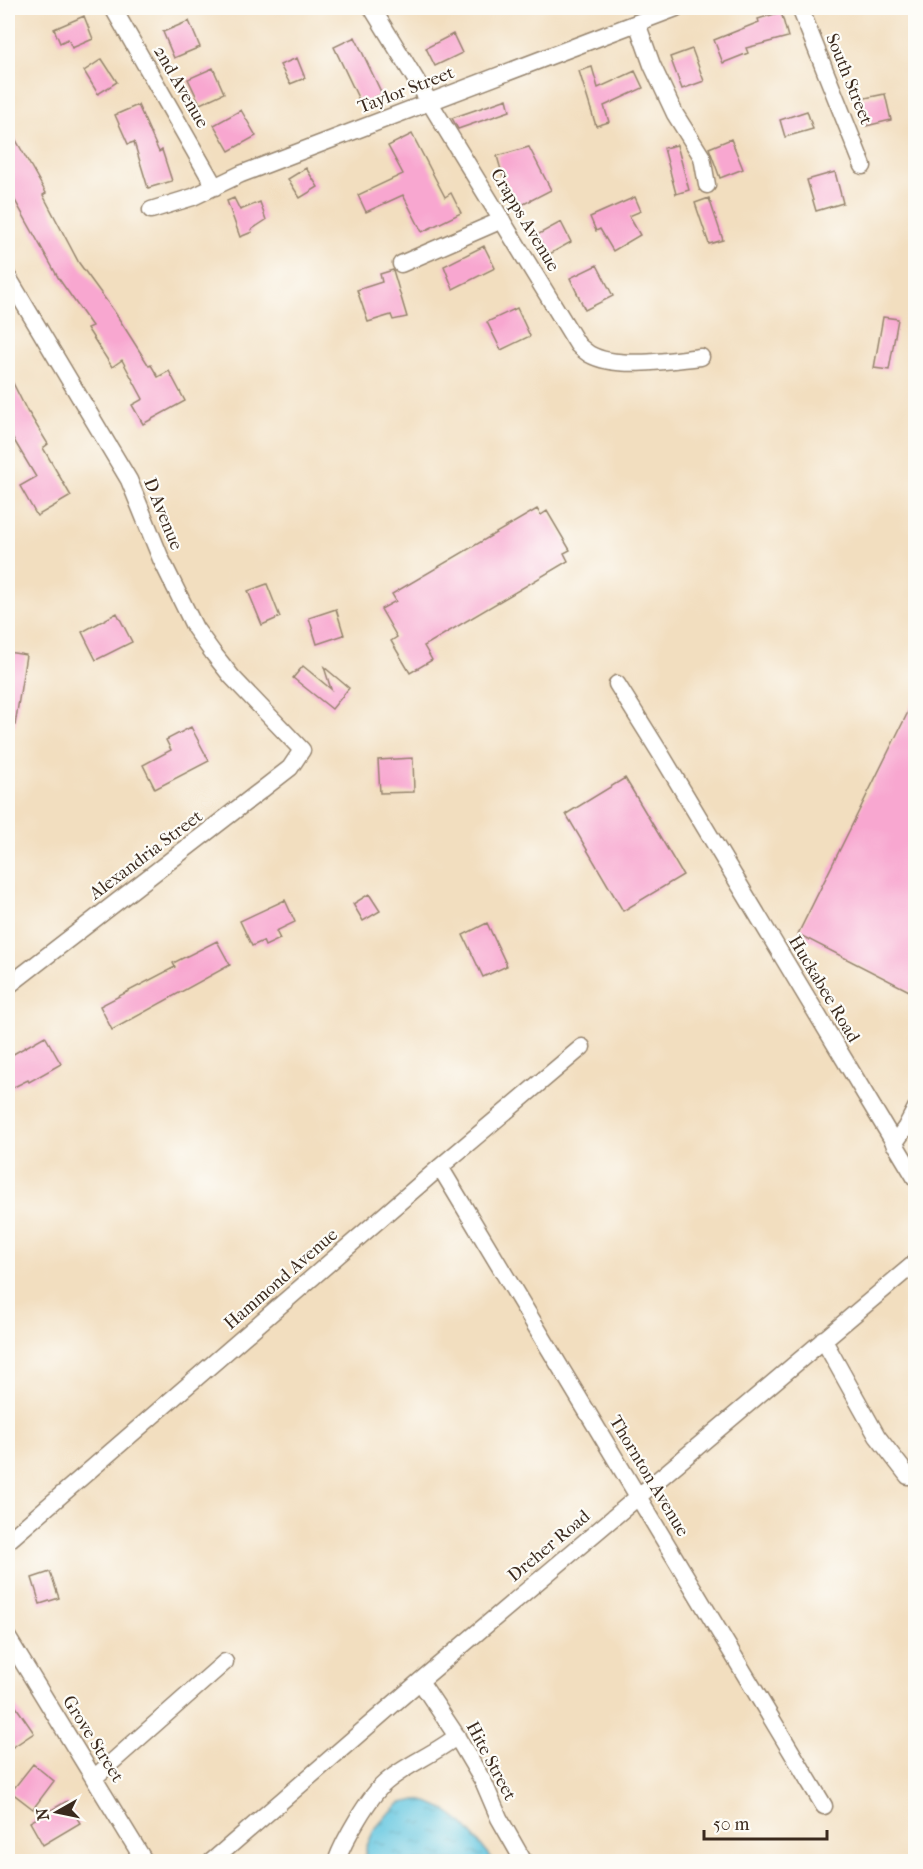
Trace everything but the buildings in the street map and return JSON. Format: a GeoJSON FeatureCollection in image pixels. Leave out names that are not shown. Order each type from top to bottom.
{"type":"FeatureCollection","features":[{"type":"Feature","properties":{"kind":"street","name":"2nd Avenue"},"geometry":{"type":"LineString","coordinates":[[113,8],[215,187]]}},
{"type":"Feature","properties":{"kind":"street","name":"Crapps Avenue"},"geometry":{"type":"LineString","coordinates":[[372,8],[578,345],[590,354],[604,359],[633,362],[701,357]]}},
{"type":"Feature","properties":{"kind":"street","name":"Taylor Street"},"geometry":{"type":"LineString","coordinates":[[151,210],[193,197],[241,174],[676,8]]}},
{"type":"Feature","properties":{"kind":"street","name":"South Street"},"geometry":{"type":"LineString","coordinates":[[800,8],[863,166]]}},
{"type":"Feature","properties":{"kind":"street"},"geometry":{"type":"LineString","coordinates":[[637,23],[652,65],[675,114],[702,157],[707,185]]}},
{"type":"Feature","properties":{"kind":"street"},"geometry":{"type":"LineString","coordinates":[[401,264],[502,220]]}},
{"type":"Feature","properties":{"kind":"street","name":"D Avenue"},"geometry":{"type":"LineString","coordinates":[[8,277],[129,480],[160,560],[195,628],[232,677],[302,750]]}},
{"type":"Feature","properties":{"kind":"street","name":"Huckabee Road"},"geometry":{"type":"LineString","coordinates":[[617,684],[915,1179]]}},
{"type":"Feature","properties":{"kind":"street","name":"Alexandria Street"},"geometry":{"type":"LineString","coordinates":[[8,986],[290,768],[302,750]]}},
{"type":"Feature","properties":{"kind":"street","name":"Hammond Avenue"},"geometry":{"type":"LineString","coordinates":[[8,1541],[582,1047]]}},
{"type":"Feature","properties":{"kind":"street"},"geometry":{"type":"LineString","coordinates":[[894,1144],[915,1108]]}},
{"type":"Feature","properties":{"kind":"street","name":"Thornton Avenue"},"geometry":{"type":"LineString","coordinates":[[440,1167],[824,1806]]}},
{"type":"Feature","properties":{"kind":"street","name":"Dreher Road"},"geometry":{"type":"LineString","coordinates":[[211,1862],[420,1681],[915,1262]]}},
{"type":"Feature","properties":{"kind":"street"},"geometry":{"type":"LineString","coordinates":[[823,1339],[877,1436],[908,1476],[915,1473]]}},
{"type":"Feature","properties":{"kind":"street","name":"Grove Street"},"geometry":{"type":"LineString","coordinates":[[8,1638],[145,1862]]}},
{"type":"Feature","properties":{"kind":"street"},"geometry":{"type":"LineString","coordinates":[[94,1778],[225,1662]]}},
{"type":"Feature","properties":{"kind":"street","name":"Hite Street"},"geometry":{"type":"LineString","coordinates":[[420,1681],[457,1736],[524,1862]]}},
{"type":"Feature","properties":{"kind":"street"},"geometry":{"type":"LineString","coordinates":[[336,1862],[343,1844],[384,1783],[444,1747],[457,1736]]}},
{"type":"Feature","properties":{"kind":"water"},"geometry":{"type":"Polygon","coordinates":[[[417,1800],[430,1803],[452,1814],[470,1831],[493,1861],[365,1861],[366,1848],[374,1830],[401,1803],[417,1800]]]}}]}
